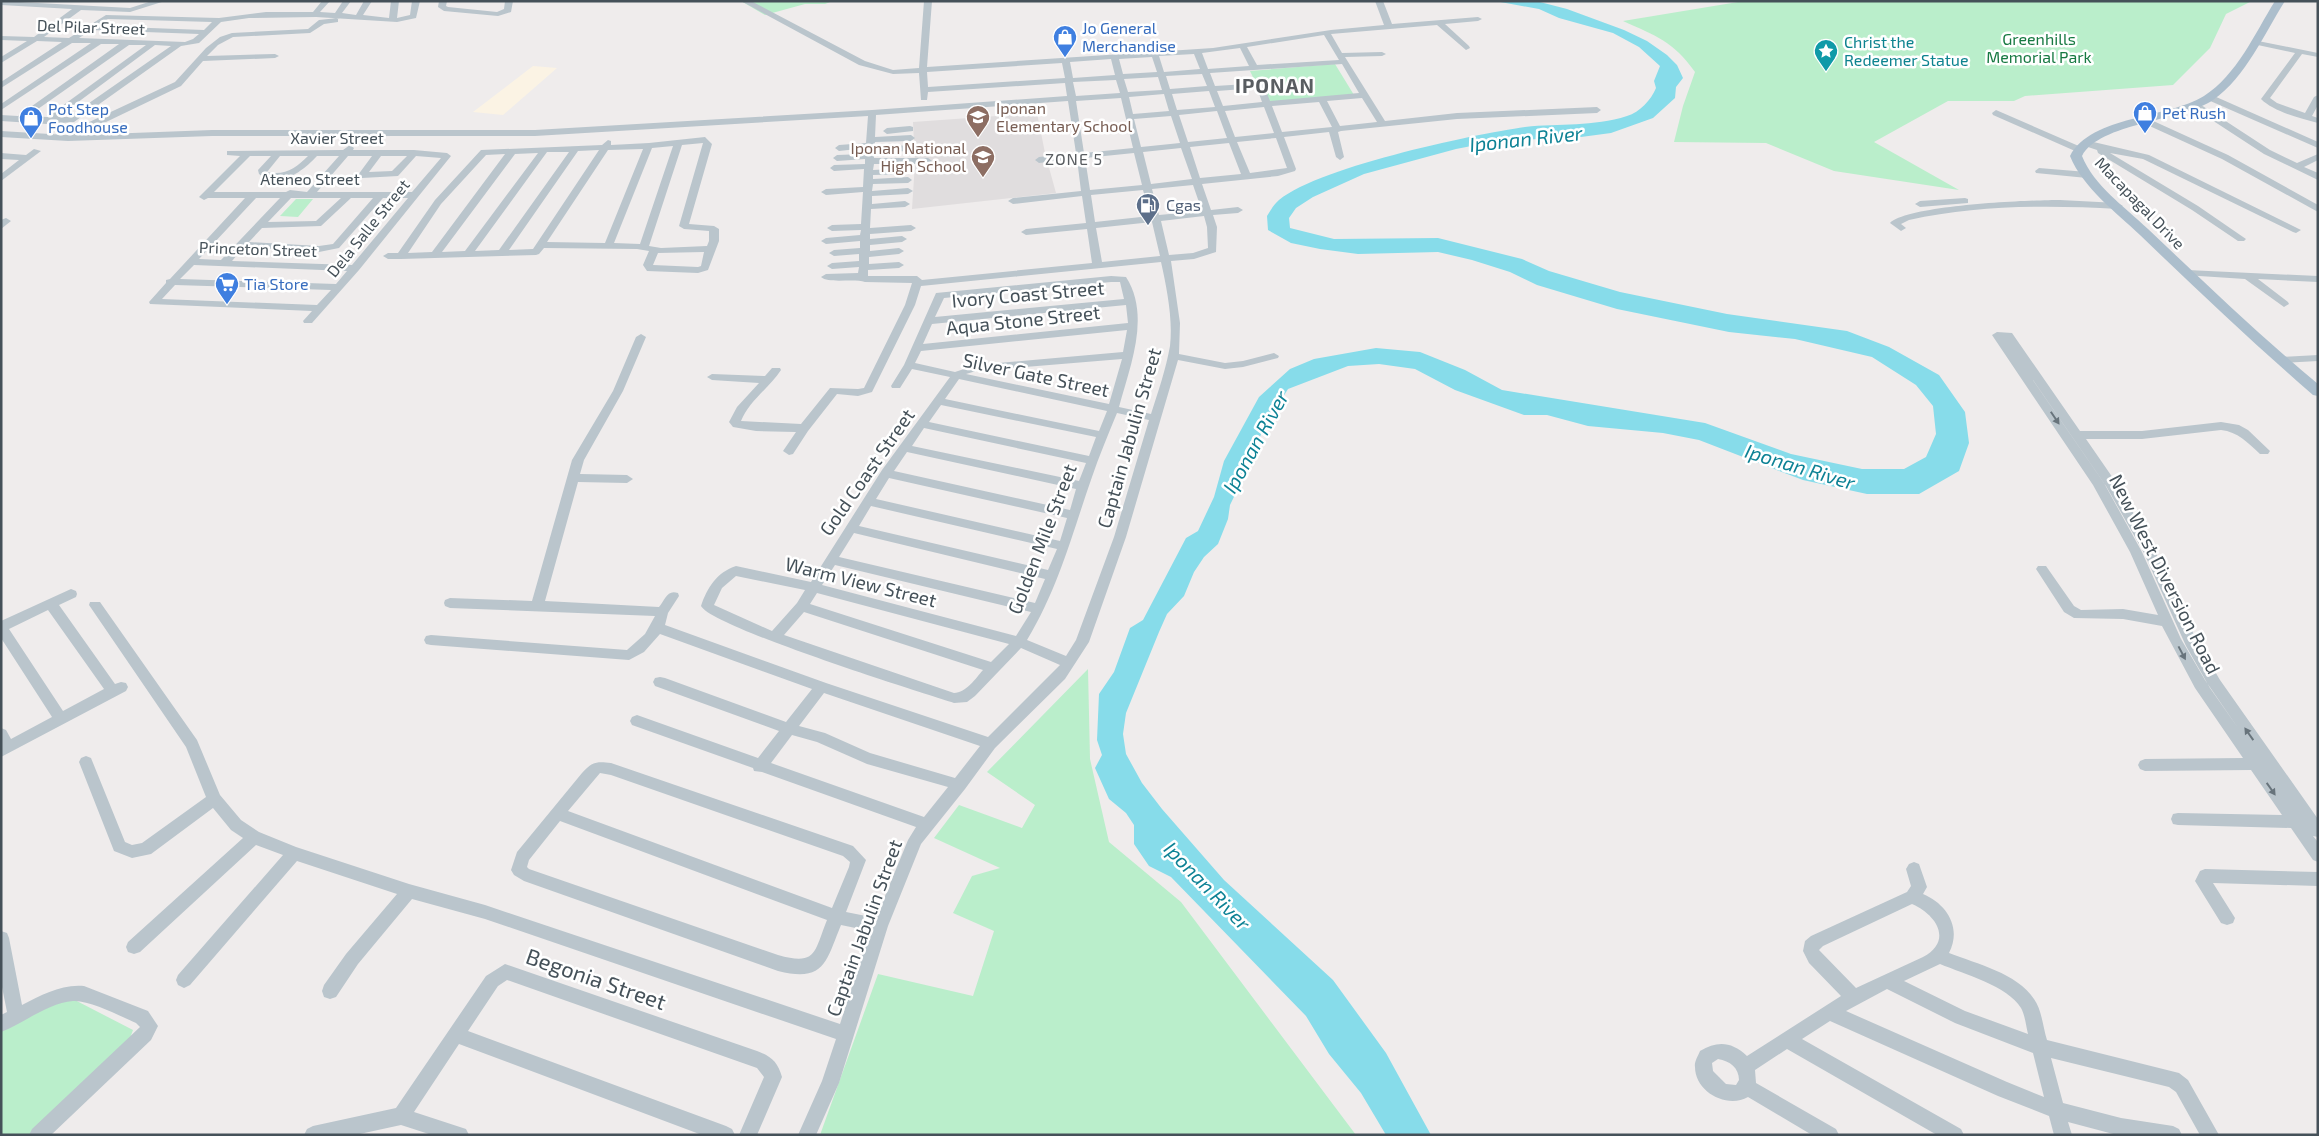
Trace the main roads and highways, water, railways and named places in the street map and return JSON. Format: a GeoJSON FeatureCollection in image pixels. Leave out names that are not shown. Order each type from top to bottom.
{"type":"FeatureCollection","features":[{"type":"Feature","properties":{"kind":"main road","name":"Macapagal Drive"},"geometry":{"type":"LineString","coordinates":[[2280,1],[2256,42],[2211,98],[2146,121],[2111,130],[2081,146],[2077,160],[2087,175],[2187,273],[2280,360],[2318,392]]}},
{"type":"Feature","properties":{"kind":"water","name":"Iponan River"},"geometry":{"type":"Polygon","coordinates":[[[1495,1],[1536,1],[1567,9],[1624,30],[1647,41],[1667,55],[1677,65],[1683,78],[1676,87],[1675,98],[1653,118],[1611,133],[1581,137],[1497,141],[1456,149],[1364,174],[1313,197],[1296,208],[1289,218],[1290,228],[1334,239],[1438,238],[1522,259],[1549,271],[1620,292],[1727,314],[1847,331],[1889,347],[1939,375],[1965,412],[1969,443],[1959,471],[1919,494],[1867,494],[1803,480],[1699,440],[1663,433],[1588,426],[1547,415],[1524,415],[1455,390],[1415,369],[1379,364],[1348,366],[1288,389],[1263,429],[1249,466],[1230,505],[1228,519],[1218,544],[1204,557],[1194,572],[1184,596],[1167,614],[1126,713],[1123,734],[1126,754],[1142,783],[1162,809],[1224,880],[1333,980],[1386,1053],[1431,1135],[1386,1135],[1361,1093],[1329,1054],[1306,1016],[1171,877],[1149,866],[1134,844],[1134,825],[1126,813],[1109,799],[1095,768],[1102,755],[1097,740],[1099,694],[1114,672],[1130,628],[1143,620],[1186,538],[1198,531],[1214,497],[1224,461],[1259,397],[1290,369],[1314,359],[1376,348],[1420,352],[1465,370],[1502,390],[1705,423],[1791,454],[1862,469],[1904,469],[1926,457],[1936,434],[1933,406],[1916,385],[1872,357],[1795,339],[1729,332],[1617,309],[1537,285],[1510,272],[1438,252],[1358,254],[1291,243],[1268,230],[1267,216],[1276,203],[1294,190],[1322,178],[1394,155],[1469,137],[1525,127],[1602,122],[1627,116],[1636,112],[1644,105],[1654,92],[1656,88],[1654,81],[1660,66],[1639,47],[1613,33],[1559,18],[1539,9],[1495,1]]]}},
{"type":"Feature","properties":{"kind":"place","name":"Jo General Merchandise"},"geometry":{"type":"Point","coordinates":[1065,58]}},
{"type":"Feature","properties":{"kind":"place","name":"Christ the Redeemer Statue"},"geometry":{"type":"Point","coordinates":[1826,72]}},
{"type":"Feature","properties":{"kind":"place","name":"Pet Rush"},"geometry":{"type":"Point","coordinates":[2145,134]}},
{"type":"Feature","properties":{"kind":"place","name":"Iponan Elementary School"},"geometry":{"type":"Point","coordinates":[978,138]}},
{"type":"Feature","properties":{"kind":"place","name":"Pot Step Foodhouse"},"geometry":{"type":"Point","coordinates":[31,139]}},
{"type":"Feature","properties":{"kind":"place","name":"Iponan National High School"},"geometry":{"type":"Point","coordinates":[983,178]}},
{"type":"Feature","properties":{"kind":"place","name":"Cgas"},"geometry":{"type":"Point","coordinates":[1148,226]}},
{"type":"Feature","properties":{"kind":"place","name":"Tia Store"},"geometry":{"type":"Point","coordinates":[227,305]}},
{"type":"Feature","properties":{"kind":"district","name":"IPONAN"},"geometry":{"type":"Point","coordinates":[1275,86]}},
{"type":"Feature","properties":{"kind":"district","name":"ZONE 5"},"geometry":{"type":"Point","coordinates":[1074,159]}},
{"type":"Feature","properties":{"kind":"park label","name":"Greenhills Memorial Park"},"geometry":{"type":"Point","coordinates":[2039,48]}}]}
